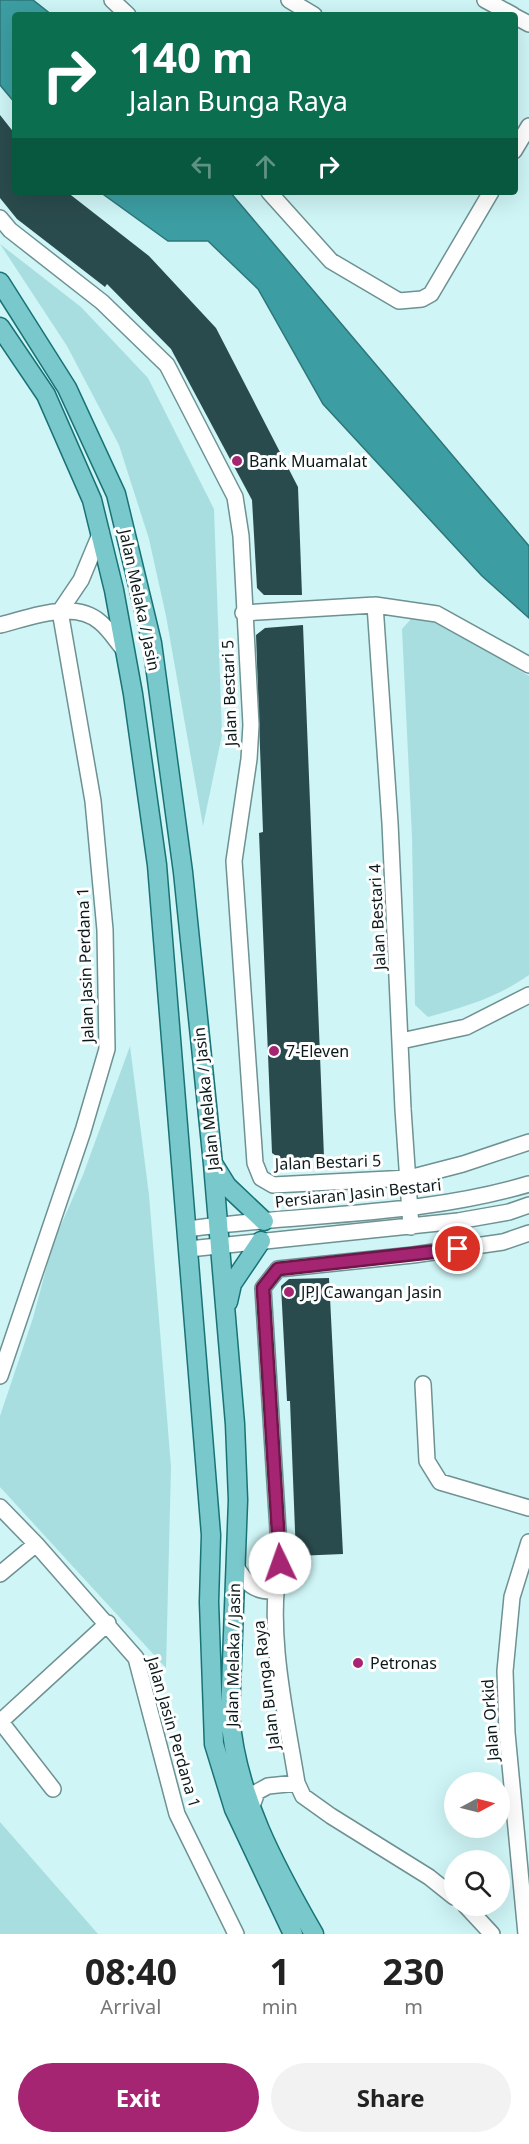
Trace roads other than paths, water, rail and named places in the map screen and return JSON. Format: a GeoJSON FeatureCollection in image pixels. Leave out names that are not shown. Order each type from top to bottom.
{"type":"FeatureCollection","features":[{"type":"Feature","properties":{"kind":"main road","name":"Jalan Melaka / Jasin"},"geometry":{"type":"LineString","coordinates":[[0,282],[67,388],[116,494],[150,632],[183,872],[213,1164],[225,1313],[237,1479],[230,1715],[237,1768],[251,1809],[314,1934]]}},
{"type":"Feature","properties":{"kind":"main road","name":"Jalan Melaka / Jasin"},"geometry":{"type":"LineString","coordinates":[[0,327],[46,395],[92,500],[101,532],[125,651],[157,864],[188,1229],[211,1535],[209,1614],[214,1744],[234,1809],[293,1934]]}},
{"type":"Feature","properties":{"kind":"main road"},"geometry":{"type":"LineString","coordinates":[[213,1164],[227,1186],[264,1221]]}},
{"type":"Feature","properties":{"kind":"main road"},"geometry":{"type":"LineString","coordinates":[[225,1313],[232,1284],[261,1241]]}},
{"type":"Feature","properties":{"kind":"street"},"geometry":{"type":"LineString","coordinates":[[112,0],[125,12]]}},
{"type":"Feature","properties":{"kind":"street"},"geometry":{"type":"LineString","coordinates":[[289,0],[309,12]]}},
{"type":"Feature","properties":{"kind":"street"},"geometry":{"type":"LineString","coordinates":[[485,0],[508,12]]}},
{"type":"Feature","properties":{"kind":"street"},"geometry":{"type":"LineString","coordinates":[[518,140],[529,126]]}},
{"type":"Feature","properties":{"kind":"street"},"geometry":{"type":"LineString","coordinates":[[272,195],[331,261],[399,301],[422,299],[431,294],[489,195]]}},
{"type":"Feature","properties":{"kind":"street","name":"Jalan Bestari 5"},"geometry":{"type":"LineString","coordinates":[[0,218],[10,230],[102,302],[167,365],[235,497],[241,536],[250,725],[249,759],[234,861],[255,1163],[261,1178],[273,1185],[409,1178],[463,1164],[529,1142]]}},
{"type":"Feature","properties":{"kind":"street"},"geometry":{"type":"LineString","coordinates":[[60,611],[81,580],[101,532]]}},
{"type":"Feature","properties":{"kind":"street"},"geometry":{"type":"LineString","coordinates":[[243,613],[375,605],[436,614],[529,665]]}},
{"type":"Feature","properties":{"kind":"street","name":"Jalan Bestari 4"},"geometry":{"type":"LineString","coordinates":[[375,605],[390,823],[403,1109],[409,1178],[408,1209],[411,1227]]}},
{"type":"Feature","properties":{"kind":"street"},"geometry":{"type":"LineString","coordinates":[[0,625],[60,611],[86,613],[100,622],[125,651]]}},
{"type":"Feature","properties":{"kind":"street","name":"Jalan Jasin Perdana 1"},"geometry":{"type":"LineString","coordinates":[[0,1376],[107,1049],[105,930],[93,801],[60,611]]}},
{"type":"Feature","properties":{"kind":"street"},"geometry":{"type":"LineString","coordinates":[[401,1041],[466,1028],[529,995]]}},
{"type":"Feature","properties":{"kind":"street","name":"Persiaran Jasin Bestari"},"geometry":{"type":"LineString","coordinates":[[188,1229],[408,1209],[487,1197],[529,1184]]}},
{"type":"Feature","properties":{"kind":"street"},"geometry":{"type":"LineString","coordinates":[[189,1249],[219,1248],[261,1241],[411,1227],[509,1212],[529,1205]]}},
{"type":"Feature","properties":{"kind":"street","name":"Jalan Bunga Raya"},"geometry":{"type":"LineString","coordinates":[[297,1783],[282,1686],[274,1591],[280,1563],[263,1288],[278,1269],[335,1264],[503,1242],[529,1233]]}},
{"type":"Feature","properties":{"kind":"street"},"geometry":{"type":"LineString","coordinates":[[423,1384],[427,1461],[440,1482],[529,1508]]}},
{"type":"Feature","properties":{"kind":"street","name":"Jalan Jasin Perdana 1"},"geometry":{"type":"LineString","coordinates":[[0,1507],[108,1623],[136,1658],[177,1814],[236,1934]]}},
{"type":"Feature","properties":{"kind":"street","name":"Jalan Orkid"},"geometry":{"type":"LineString","coordinates":[[526,1934],[507,1733],[505,1671],[512,1596],[529,1542]]}},
{"type":"Feature","properties":{"kind":"street"},"geometry":{"type":"LineString","coordinates":[[0,1574],[36,1544]]}},
{"type":"Feature","properties":{"kind":"street"},"geometry":{"type":"LineString","coordinates":[[235,1565],[246,1584],[261,1591],[274,1591]]}},
{"type":"Feature","properties":{"kind":"street"},"geometry":{"type":"LineString","coordinates":[[53,1789],[0,1722],[108,1623]]}},
{"type":"Feature","properties":{"kind":"street"},"geometry":{"type":"LineString","coordinates":[[251,1809],[257,1792],[268,1786],[297,1783],[303,1796],[444,1889]]}},
{"type":"Feature","properties":{"kind":"street"},"geometry":{"type":"LineString","coordinates":[[475,1916],[492,1934]]}},
{"type":"Feature","properties":{"kind":"place","name":"Bank Muamalat"},"geometry":{"type":"Point","coordinates":[237,461]}},
{"type":"Feature","properties":{"kind":"place","name":"7-Eleven"},"geometry":{"type":"Point","coordinates":[274,1051]}},
{"type":"Feature","properties":{"kind":"place","name":"JPJ Cawangan Jasin"},"geometry":{"type":"Point","coordinates":[289,1292]}},
{"type":"Feature","properties":{"kind":"place","name":"Petronas"},"geometry":{"type":"Point","coordinates":[358,1663]}}]}
